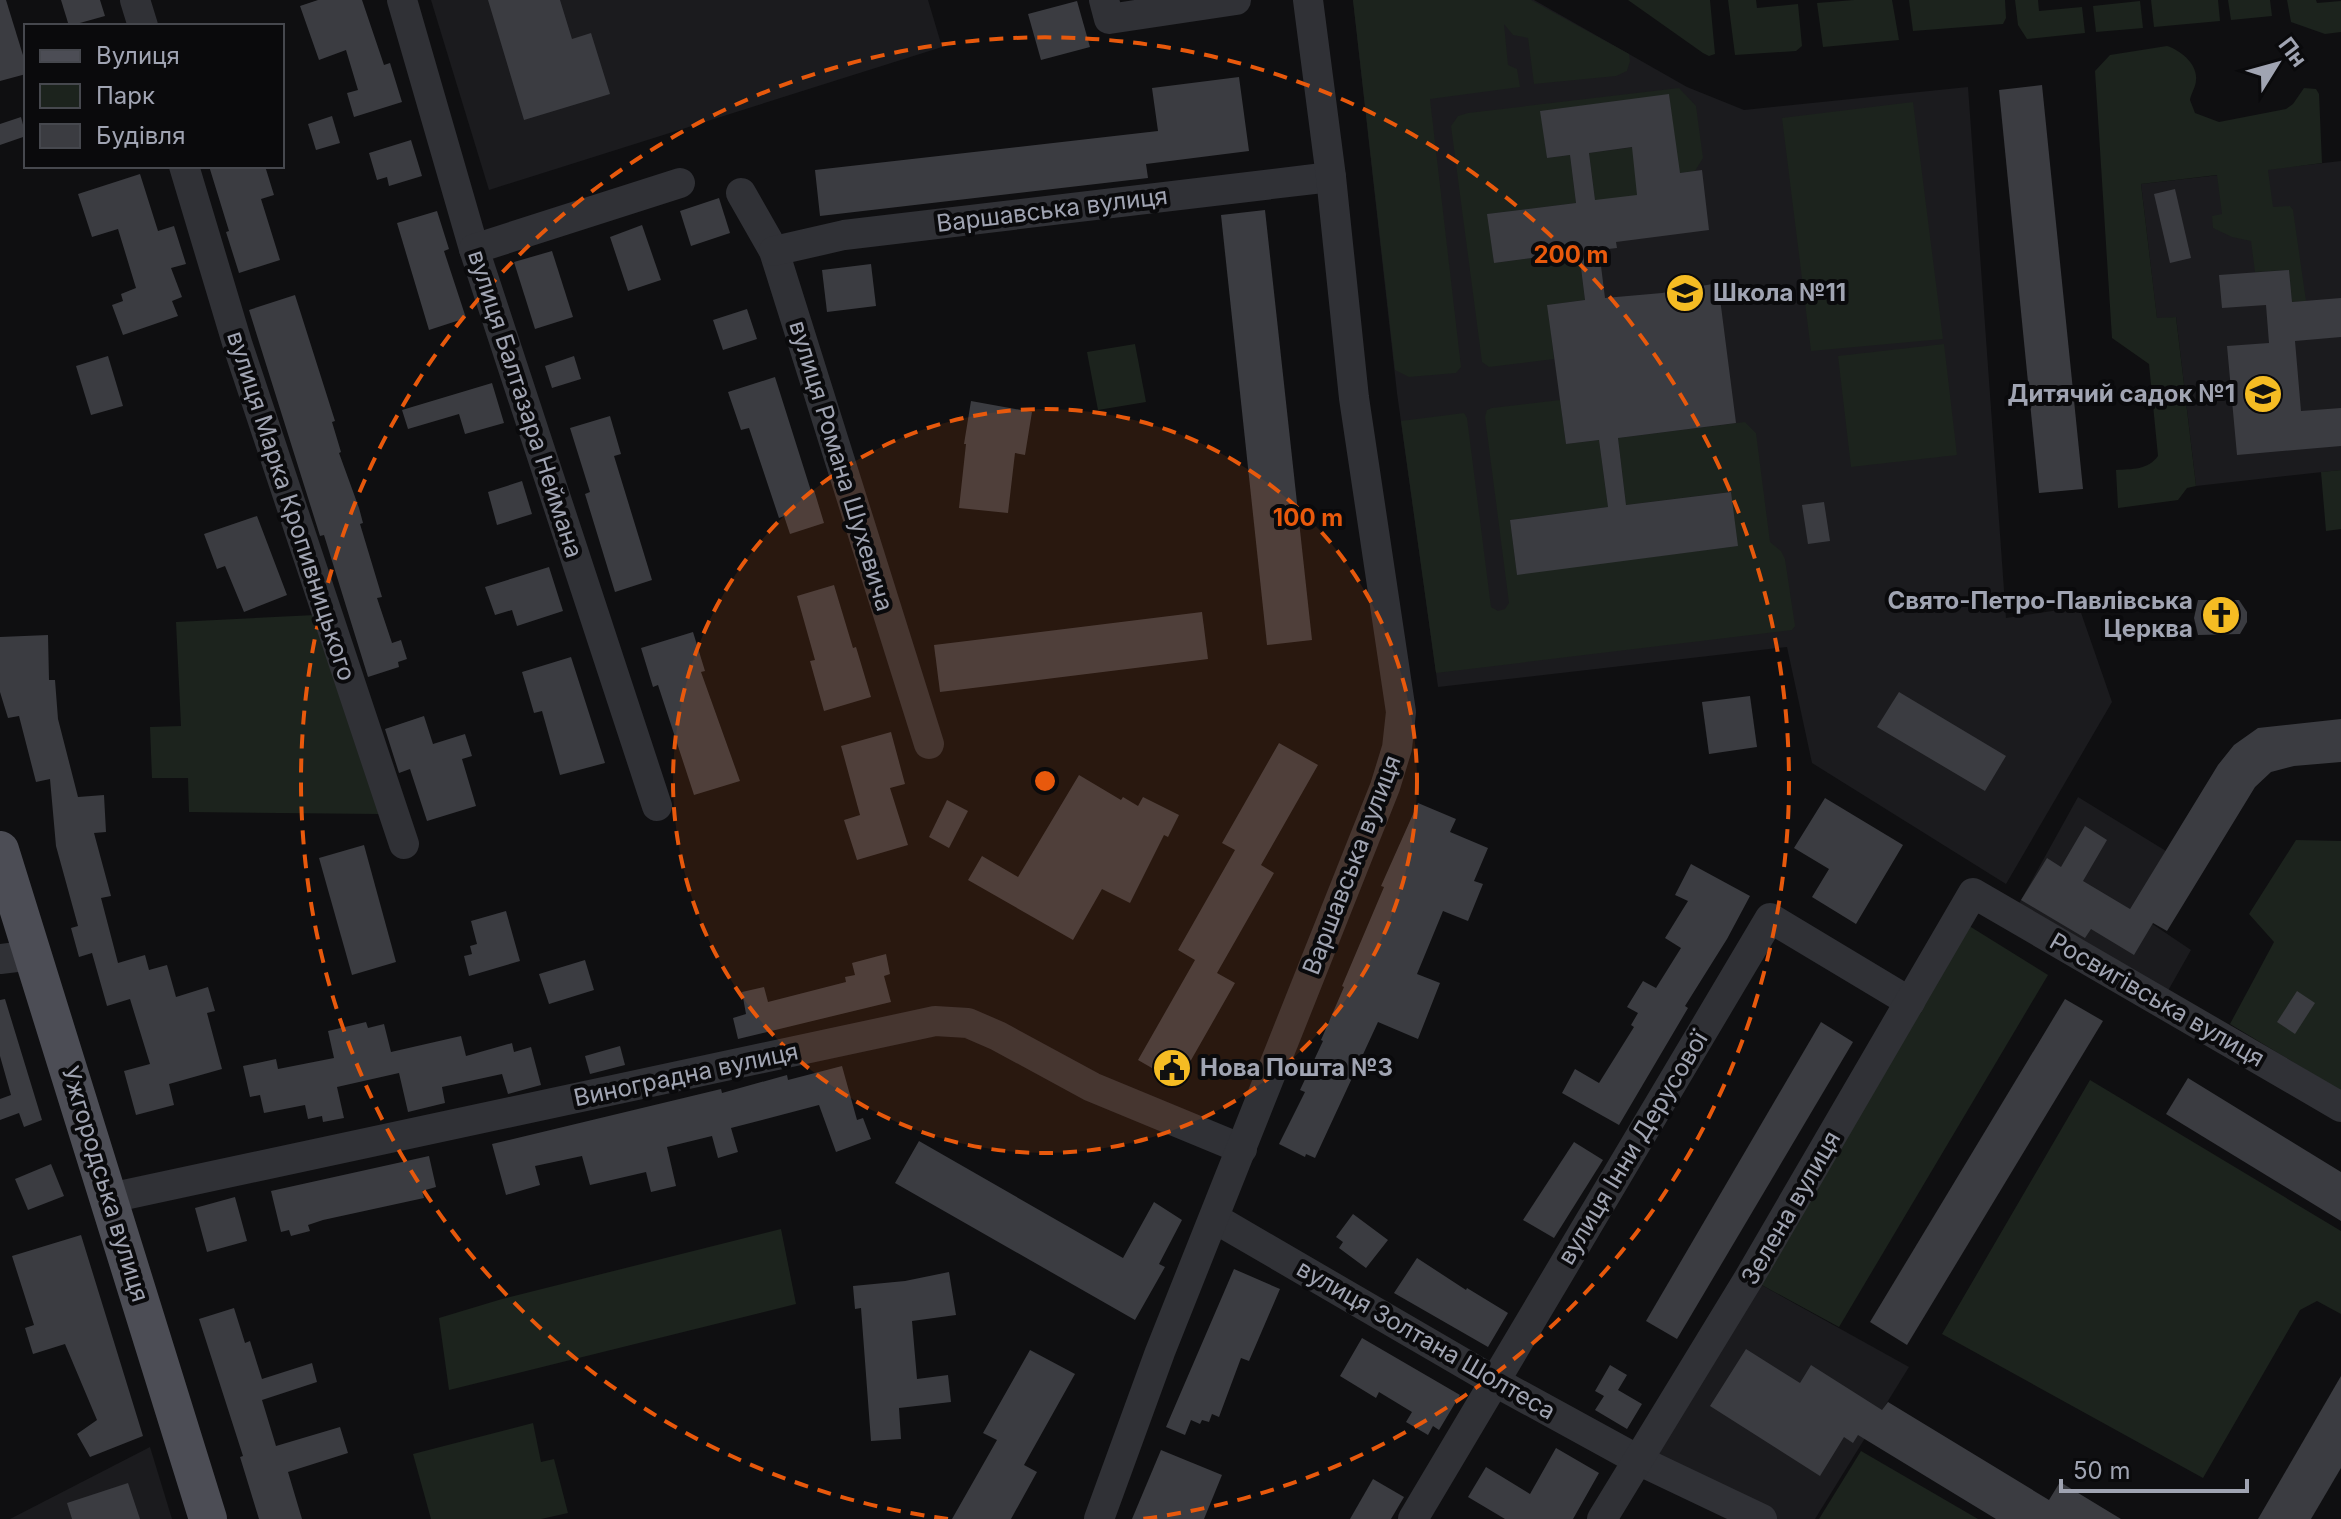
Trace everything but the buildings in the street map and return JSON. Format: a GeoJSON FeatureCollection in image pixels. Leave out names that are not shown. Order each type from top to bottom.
{"type":"FeatureCollection","features":[{"type":"Feature","properties":{"kind":"main road","name":"Ужгородська вулиця"},"geometry":{"type":"LineString","coordinates":[[0,850],[17,957],[110,1198],[208,1519]]}},
{"type":"Feature","properties":{"kind":"street"},"geometry":{"type":"LineString","coordinates":[[135,0],[142,24]]}},
{"type":"Feature","properties":{"kind":"street","name":"вулиця Балтазара Неймана"},"geometry":{"type":"LineString","coordinates":[[402,0],[474,249],[657,806]]}},
{"type":"Feature","properties":{"kind":"street"},"geometry":{"type":"LineString","coordinates":[[1104,0],[1109,19],[1236,0]]}},
{"type":"Feature","properties":{"kind":"street","name":"Варшавська вулиця"},"geometry":{"type":"LineString","coordinates":[[1099,1519],[1214,1218],[1385,787],[1397,748],[1401,712],[1354,398],[1331,177],[1308,0]]}},
{"type":"Feature","properties":{"kind":"street","name":"вулиця Марка Кропивницького"},"geometry":{"type":"LineString","coordinates":[[185,168],[243,361],[404,844]]}},
{"type":"Feature","properties":{"kind":"street","name":"Варшавська вулиця"},"geometry":{"type":"LineString","coordinates":[[774,251],[844,235],[1331,177]]}},
{"type":"Feature","properties":{"kind":"street"},"geometry":{"type":"LineString","coordinates":[[474,249],[680,183]]}},
{"type":"Feature","properties":{"kind":"street","name":"вулиця Романа Шухевича"},"geometry":{"type":"LineString","coordinates":[[741,193],[774,251],[929,744]]}},
{"type":"Feature","properties":{"kind":"street","name":"Зелена вулиця"},"geometry":{"type":"LineString","coordinates":[[1602,1519],[1640,1461],[1973,893]]}},
{"type":"Feature","properties":{"kind":"street","name":"Росвигівська вулиця"},"geometry":{"type":"LineString","coordinates":[[1973,893],[2341,1107]]}},
{"type":"Feature","properties":{"kind":"street","name":"вулиця Інни Дерусової"},"geometry":{"type":"LineString","coordinates":[[1413,1519],[1770,918],[1910,1002]]}},
{"type":"Feature","properties":{"kind":"street","name":"Виноградна вулиця"},"geometry":{"type":"LineString","coordinates":[[110,1198],[935,1021],[968,1023],[1092,1087],[1242,1149]]}},
{"type":"Feature","properties":{"kind":"street","name":"вулиця Золтана Шолтеса"},"geometry":{"type":"LineString","coordinates":[[1214,1218],[1494,1381],[1640,1461],[1762,1519]]}},
{"type":"Feature","properties":{"kind":"shaded area"},"geometry":{"type":"Polygon","coordinates":[[[431,0],[928,0],[942,47],[489,190],[431,0]]]}},
{"type":"Feature","properties":{"kind":"shaded area","name":"Школа №11"},"geometry":{"type":"Polygon","coordinates":[[[1353,0],[1534,0],[1687,87],[1744,110],[1968,87],[2006,618],[2079,607],[2112,702],[2006,884],[1812,763],[1787,647],[1438,687],[1397,393],[1353,0]]]}},
{"type":"Feature","properties":{"kind":"shaded area","name":"Дитячий садок №1"},"geometry":{"type":"Polygon","coordinates":[[[2341,161],[2341,470],[2196,486],[2176,317],[2157,319],[2141,184],[2341,161]]]}},
{"type":"Feature","properties":{"kind":"shaded area"},"geometry":{"type":"Polygon","coordinates":[[[2078,797],[2166,851],[2130,909],[2191,950],[2165,996],[2016,909],[2078,797]]]}},
{"type":"Feature","properties":{"kind":"shaded area"},"geometry":{"type":"Polygon","coordinates":[[[1749,1278],[1909,1367],[1815,1519],[1762,1519],[1640,1461],[1749,1278]]]}},
{"type":"Feature","properties":{"kind":"shaded area"},"geometry":{"type":"Polygon","coordinates":[[[150,1447],[172,1519],[10,1519],[150,1447]]]}},
{"type":"Feature","properties":{"kind":"green space"},"geometry":{"type":"Polygon","coordinates":[[[1353,0],[1531,0],[1629,54],[1627,71],[1616,76],[1534,84],[1528,38],[1513,35],[1504,24],[1508,65],[1517,69],[1520,87],[1430,99],[1461,367],[1456,373],[1409,377],[1395,370],[1353,0]]]}},
{"type":"Feature","properties":{"kind":"green space"},"geometry":{"type":"Polygon","coordinates":[[[1628,0],[1710,0],[1715,54],[1709,56],[1703,53],[1628,0]]]}},
{"type":"Feature","properties":{"kind":"green space"},"geometry":{"type":"Polygon","coordinates":[[[1728,0],[1756,0],[1757,8],[1798,4],[1802,46],[1796,51],[1735,55],[1728,0]]]}},
{"type":"Feature","properties":{"kind":"green space"},"geometry":{"type":"Polygon","coordinates":[[[1892,0],[1899,40],[1823,47],[1817,3],[1892,0]]]}},
{"type":"Feature","properties":{"kind":"green space"},"geometry":{"type":"Polygon","coordinates":[[[1909,0],[2005,0],[2006,18],[2003,24],[1913,31],[1909,0]]]}},
{"type":"Feature","properties":{"kind":"green space"},"geometry":{"type":"Polygon","coordinates":[[[2015,0],[2038,0],[2039,11],[2082,7],[2085,33],[2027,39],[2018,25],[2015,0]]]}},
{"type":"Feature","properties":{"kind":"green space"},"geometry":{"type":"Polygon","coordinates":[[[2151,0],[2218,0],[2220,21],[2154,27],[2151,0]]]}},
{"type":"Feature","properties":{"kind":"green space"},"geometry":{"type":"Polygon","coordinates":[[[2228,0],[2270,0],[2272,16],[2231,20],[2228,0]]]}},
{"type":"Feature","properties":{"kind":"green space"},"geometry":{"type":"Polygon","coordinates":[[[2287,0],[2316,0],[2317,3],[2341,1],[2341,32],[2325,34],[2291,22],[2287,0]]]}},
{"type":"Feature","properties":{"kind":"green space"},"geometry":{"type":"Polygon","coordinates":[[[2140,1],[2143,28],[2096,32],[2093,6],[2140,1]]]}},
{"type":"Feature","properties":{"kind":"green space"},"geometry":{"type":"Polygon","coordinates":[[[2167,46],[2182,54],[2194,68],[2196,83],[2190,100],[2195,113],[2219,122],[2286,109],[2304,88],[2316,89],[2319,94],[2322,163],[2268,170],[2273,207],[2290,206],[2293,210],[2306,301],[2292,302],[2289,270],[2255,272],[2251,241],[2213,228],[2212,216],[2222,214],[2217,175],[2141,184],[2157,318],[2176,317],[2196,486],[2187,488],[2178,500],[2118,508],[2116,470],[2145,466],[2158,456],[2149,364],[2112,338],[2095,71],[2110,55],[2167,46]]]}},
{"type":"Feature","properties":{"kind":"green space"},"geometry":{"type":"Polygon","coordinates":[[[1679,88],[1696,106],[1703,158],[1695,171],[1636,179],[1639,209],[1595,200],[1589,153],[1675,142],[1669,95],[1541,111],[1547,158],[1570,155],[1576,203],[1488,214],[1494,263],[1579,252],[1585,300],[1548,305],[1554,359],[1489,367],[1482,362],[1451,126],[1458,116],[1468,113],[1679,88]]]}},
{"type":"Feature","properties":{"kind":"green space"},"geometry":{"type":"Polygon","coordinates":[[[1913,102],[1943,339],[1811,351],[1782,118],[1913,102]]]}},
{"type":"Feature","properties":{"kind":"green space"},"geometry":{"type":"Polygon","coordinates":[[[1135,344],[1146,402],[1098,410],[1087,352],[1135,344]]]}},
{"type":"Feature","properties":{"kind":"green space"},"geometry":{"type":"Polygon","coordinates":[[[1944,344],[1957,455],[1851,467],[1838,356],[1944,344]]]}},
{"type":"Feature","properties":{"kind":"green space"},"geometry":{"type":"Polygon","coordinates":[[[1560,400],[1566,444],[1599,440],[1608,507],[1510,520],[1517,574],[1737,546],[1730,492],[1626,505],[1618,438],[1745,422],[1756,433],[1770,542],[1785,559],[1795,626],[1792,630],[1436,673],[1401,421],[1464,413],[1467,418],[1491,607],[1498,611],[1505,609],[1509,603],[1485,417],[1487,410],[1560,400]]]}},
{"type":"Feature","properties":{"kind":"green space"},"geometry":{"type":"Polygon","coordinates":[[[2341,470],[2341,529],[2326,531],[2321,472],[2341,470]]]}},
{"type":"Feature","properties":{"kind":"green space"},"geometry":{"type":"Polygon","coordinates":[[[315,615],[380,814],[189,812],[188,778],[152,778],[150,727],[181,726],[176,622],[315,615]]]}},
{"type":"Feature","properties":{"kind":"green space"},"geometry":{"type":"Polygon","coordinates":[[[2296,840],[2341,841],[2341,1091],[2230,1024],[2274,942],[2249,914],[2296,840]]]}},
{"type":"Feature","properties":{"kind":"green space"},"geometry":{"type":"Polygon","coordinates":[[[1958,919],[2048,975],[1839,1327],[1749,1278],[1958,919]]]}},
{"type":"Feature","properties":{"kind":"green space"},"geometry":{"type":"Polygon","coordinates":[[[2090,1080],[2341,1231],[2341,1314],[2317,1301],[2300,1310],[2203,1478],[1942,1334],[2090,1080]]]}},
{"type":"Feature","properties":{"kind":"green space"},"geometry":{"type":"Polygon","coordinates":[[[781,1229],[796,1304],[449,1390],[439,1318],[502,1299],[781,1229]]]}},
{"type":"Feature","properties":{"kind":"green space"},"geometry":{"type":"Polygon","coordinates":[[[533,1423],[541,1462],[554,1459],[568,1513],[541,1519],[431,1519],[413,1454],[533,1423]]]}},
{"type":"Feature","properties":{"kind":"green space"},"geometry":{"type":"Polygon","coordinates":[[[1861,1451],[1978,1519],[1819,1519],[1861,1451]]]}},
{"type":"Feature","properties":{"kind":"place","name":"Школа №11"},"geometry":{"type":"Point","coordinates":[1685,293]}},
{"type":"Feature","properties":{"kind":"place","name":"Дитячий садок №1"},"geometry":{"type":"Point","coordinates":[2263,394]}},
{"type":"Feature","properties":{"kind":"place","name":"Свято-Петро-Павлівська Церква"},"geometry":{"type":"Point","coordinates":[2221,615]}},
{"type":"Feature","properties":{"kind":"place","name":"Нова Пошта №3"},"geometry":{"type":"Point","coordinates":[1172,1068]}}]}
